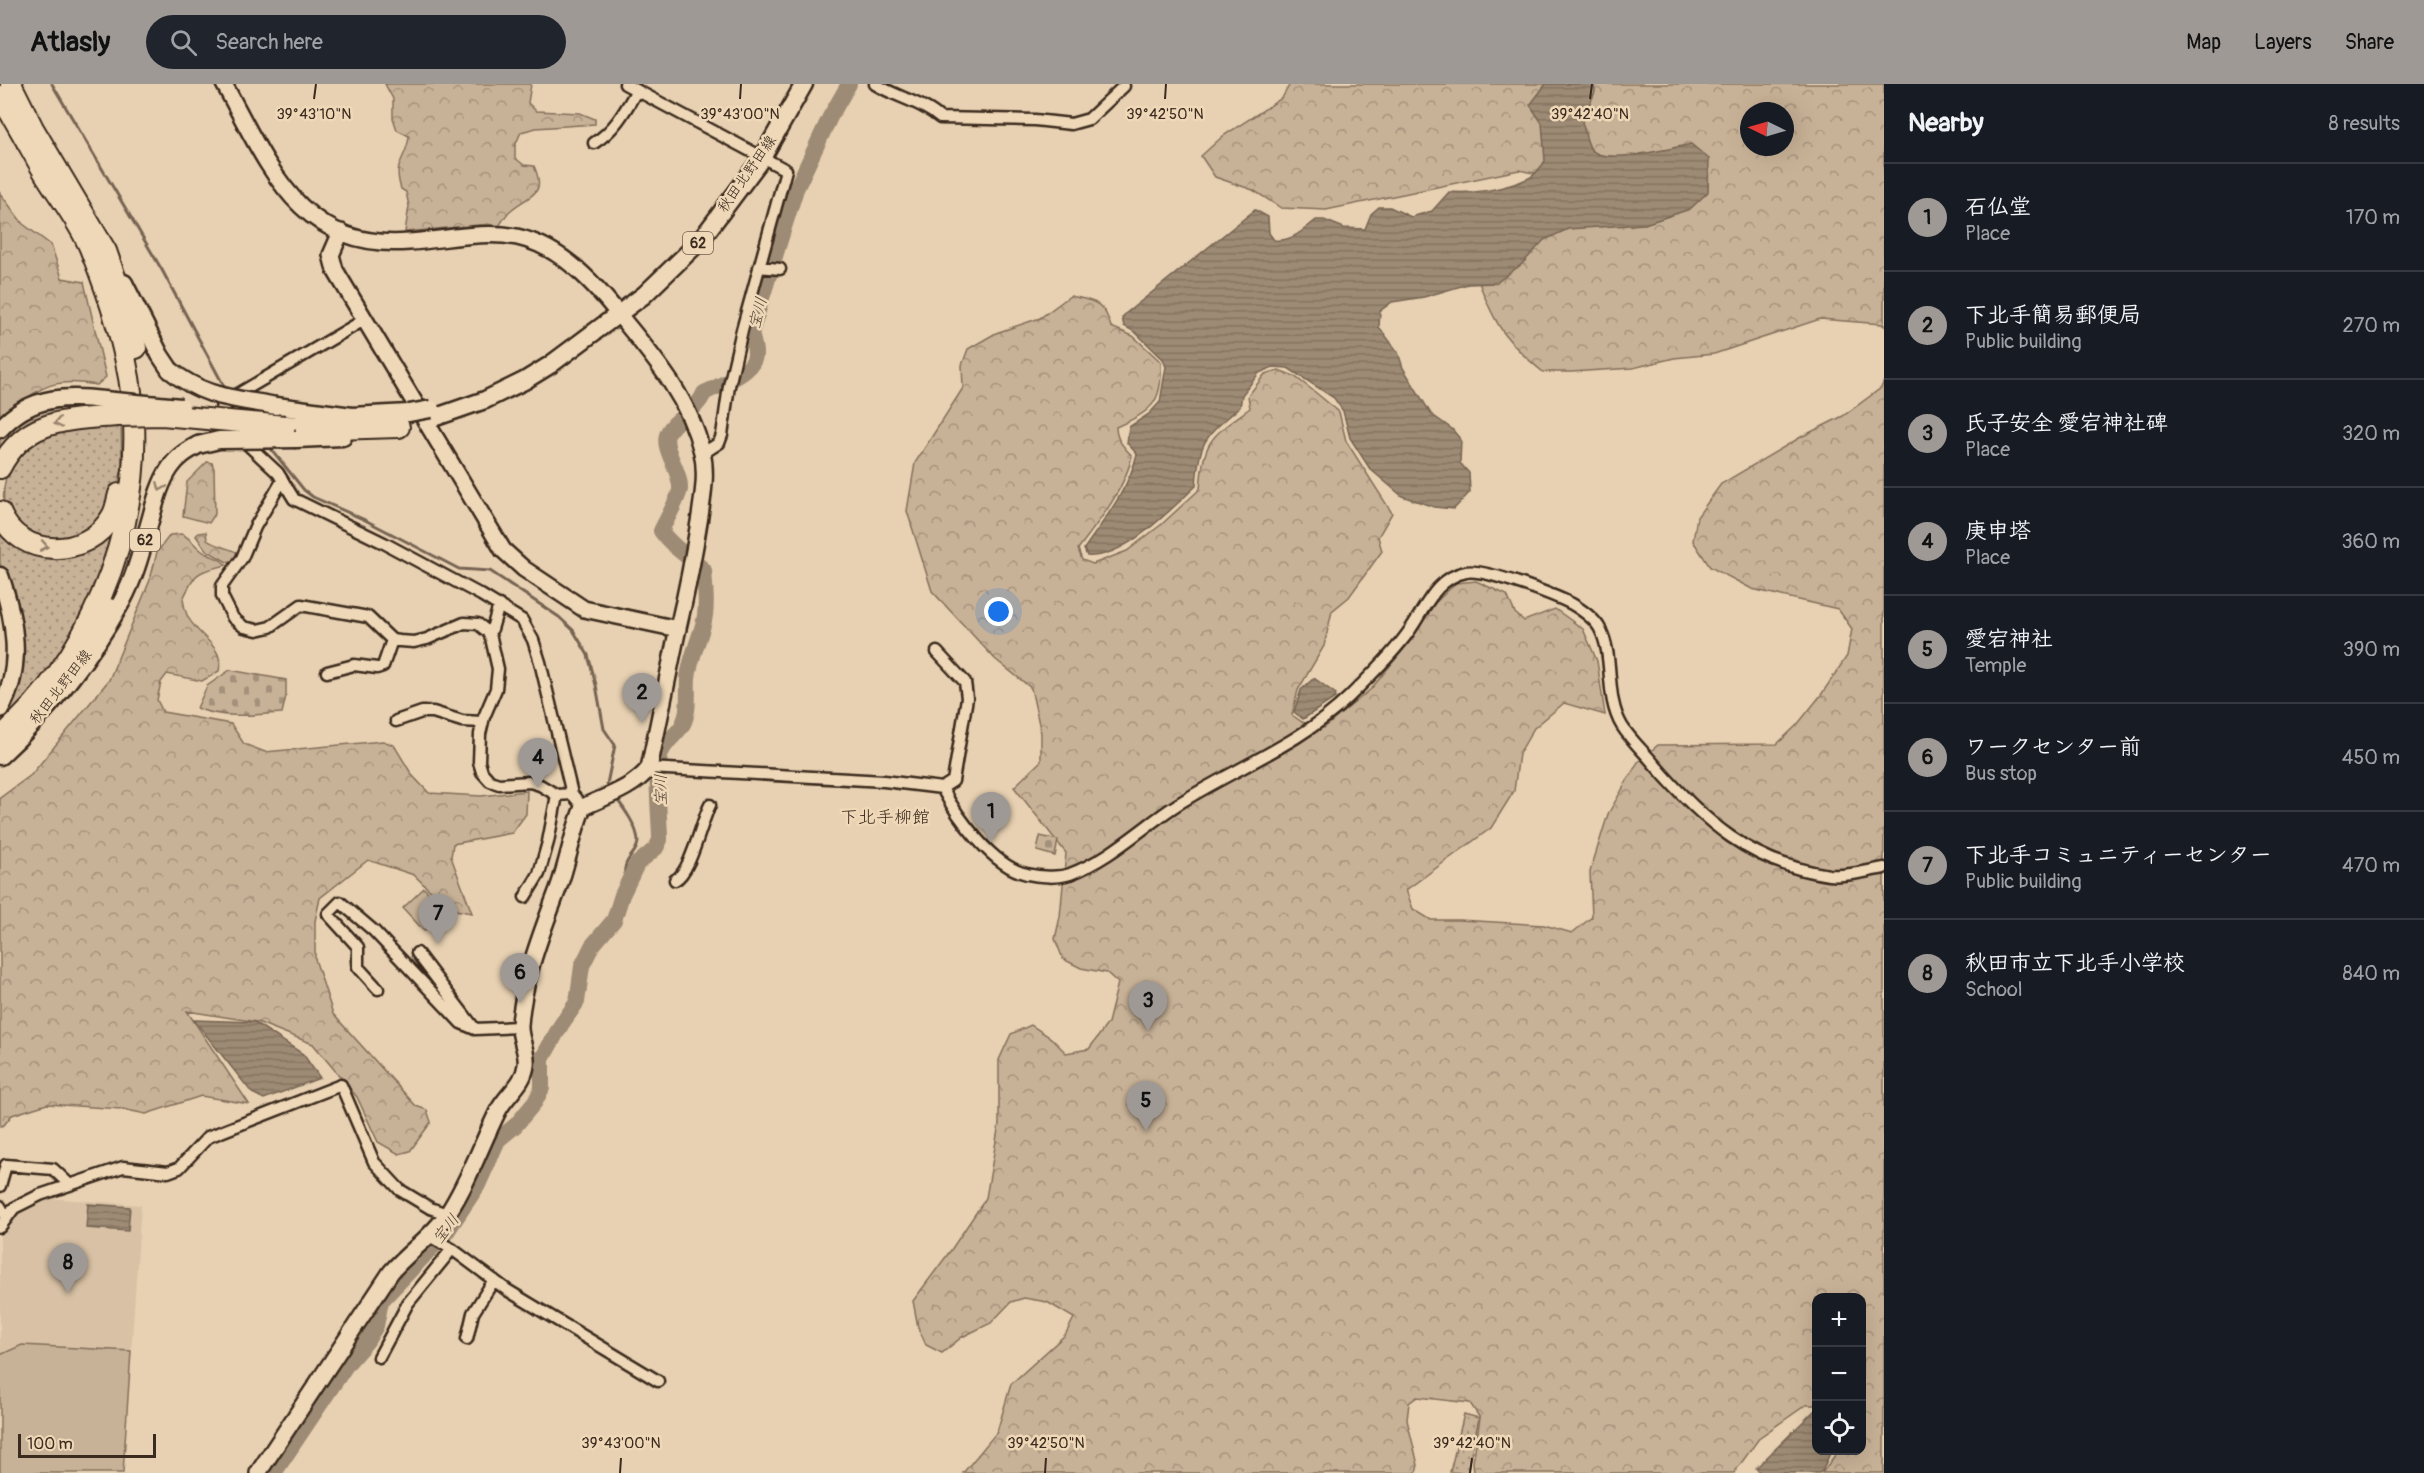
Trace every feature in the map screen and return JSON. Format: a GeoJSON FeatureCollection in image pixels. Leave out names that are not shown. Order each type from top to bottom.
{"type":"FeatureCollection","features":[{"type":"Feature","properties":{"kind":"highway"},"geometry":{"type":"LineString","coordinates":[[9,88],[106,251],[130,320],[142,378],[146,423],[145,470],[137,522],[126,565],[95,642]]}},
{"type":"Feature","properties":{"kind":"highway"},"geometry":{"type":"LineString","coordinates":[[0,512],[23,540],[40,547],[64,549],[82,544],[97,534],[113,515],[123,483],[121,413],[128,374],[118,329],[89,245],[9,88]]}},
{"type":"Feature","properties":{"kind":"highway"},"geometry":{"type":"LineString","coordinates":[[0,738],[39,698],[66,660],[92,618],[112,566],[123,528],[133,466],[121,413]]}},
{"type":"Feature","properties":{"kind":"highway"},"geometry":{"type":"LineString","coordinates":[[0,468],[9,450],[26,435],[45,425],[121,413],[285,422],[353,429],[408,421]]}},
{"type":"Feature","properties":{"kind":"main road","name":"秋田北野田線"},"geometry":{"type":"LineString","coordinates":[[408,421],[482,394],[572,350],[644,295],[700,241],[762,158],[804,84]]}},
{"type":"Feature","properties":{"kind":"main road"},"geometry":{"type":"LineString","coordinates":[[106,251],[170,370],[187,384],[285,422]]}},
{"type":"Feature","properties":{"kind":"main road"},"geometry":{"type":"LineString","coordinates":[[0,429],[24,408],[48,399],[81,398],[121,413]]}},
{"type":"Feature","properties":{"kind":"main road","name":"62"},"geometry":{"type":"LineString","coordinates":[[95,642],[122,601],[137,564],[158,493],[169,469],[178,458],[198,445],[285,422]]}},
{"type":"Feature","properties":{"kind":"main road"},"geometry":{"type":"LineString","coordinates":[[0,576],[11,610],[15,634],[14,669],[8,696],[0,709]]}},
{"type":"Feature","properties":{"kind":"main road","name":"秋田北野田線"},"geometry":{"type":"LineString","coordinates":[[0,756],[63,689],[95,642]]}},
{"type":"Feature","properties":{"kind":"street"},"geometry":{"type":"LineString","coordinates":[[224,84],[275,178],[307,214],[341,232],[360,238],[395,243],[502,234],[536,243],[572,265],[619,314],[680,396],[693,425],[702,454],[705,483],[695,551],[678,629],[655,769]]}},
{"type":"Feature","properties":{"kind":"street"},"geometry":{"type":"LineString","coordinates":[[626,84],[786,170],[732,372],[719,444],[702,454]]}},
{"type":"Feature","properties":{"kind":"street"},"geometry":{"type":"LineString","coordinates":[[875,84],[891,94],[931,110],[940,118],[1035,120],[1071,124],[1089,119],[1124,86]]}},
{"type":"Feature","properties":{"kind":"street"},"geometry":{"type":"LineString","coordinates":[[594,143],[606,136],[618,122],[637,90]]}},
{"type":"Feature","properties":{"kind":"street"},"geometry":{"type":"LineString","coordinates":[[341,232],[333,248],[331,261],[364,320],[503,550],[524,569],[584,609],[678,629]]}},
{"type":"Feature","properties":{"kind":"street"},"geometry":{"type":"LineString","coordinates":[[759,267],[780,269]]}},
{"type":"Feature","properties":{"kind":"street"},"geometry":{"type":"LineString","coordinates":[[364,320],[221,404],[247,444],[269,464],[294,499],[384,543],[499,605],[522,620],[533,640],[540,662],[572,794],[583,807]]}},
{"type":"Feature","properties":{"kind":"street"},"geometry":{"type":"LineString","coordinates":[[282,481],[255,527],[242,558],[222,586],[222,596],[233,618],[244,627],[257,630],[270,627],[301,605],[368,617],[392,640],[414,642],[464,623],[478,624],[488,632],[495,650],[498,669],[496,689],[480,734],[482,772],[489,781],[505,785],[530,782],[557,795],[572,794]]}},
{"type":"Feature","properties":{"kind":"street"},"geometry":{"type":"LineString","coordinates":[[942,788],[952,807],[990,854],[1024,874],[1067,875],[1111,853],[1174,807],[1310,728],[1347,699],[1405,637],[1426,602],[1452,576],[1469,571],[1504,577],[1573,604],[1589,616],[1600,629],[1606,653],[1612,702],[1622,726],[1676,789],[1725,835],[1764,856],[1831,876],[1884,868]]}},
{"type":"Feature","properties":{"kind":"street"},"geometry":{"type":"LineString","coordinates":[[488,632],[492,629],[499,605]]}},
{"type":"Feature","properties":{"kind":"street"},"geometry":{"type":"LineString","coordinates":[[327,672],[347,666],[377,668],[383,666],[392,640]]}},
{"type":"Feature","properties":{"kind":"street"},"geometry":{"type":"LineString","coordinates":[[258,1473],[391,1272],[407,1254],[432,1237],[476,1162],[499,1109],[521,1081],[526,1065],[520,1027],[530,974],[546,917],[557,890],[583,807],[655,769],[884,781],[942,788],[953,781],[967,698],[965,682],[937,652]]}},
{"type":"Feature","properties":{"kind":"street"},"geometry":{"type":"LineString","coordinates":[[396,721],[422,712],[433,712],[462,721],[483,722]]}},
{"type":"Feature","properties":{"kind":"street"},"geometry":{"type":"LineString","coordinates":[[525,897],[539,874],[557,795]]}},
{"type":"Feature","properties":{"kind":"street"},"geometry":{"type":"LineString","coordinates":[[675,880],[680,878],[694,849],[710,805]]}},
{"type":"Feature","properties":{"kind":"street"},"geometry":{"type":"LineString","coordinates":[[378,989],[358,967],[358,947],[328,914],[340,902],[374,931],[461,1023],[475,1029],[520,1027]]}},
{"type":"Feature","properties":{"kind":"street"},"geometry":{"type":"LineString","coordinates":[[417,953],[475,1029]]}},
{"type":"Feature","properties":{"kind":"street"},"geometry":{"type":"LineString","coordinates":[[0,1227],[14,1208],[40,1195],[123,1167],[168,1172],[179,1168],[208,1137],[341,1085],[374,1162],[400,1190],[430,1208],[447,1214]]}},
{"type":"Feature","properties":{"kind":"street"},"geometry":{"type":"LineString","coordinates":[[0,1186],[6,1165],[12,1164],[52,1169],[70,1185]]}},
{"type":"Feature","properties":{"kind":"street"},"geometry":{"type":"LineString","coordinates":[[0,1206],[7,1218]]}},
{"type":"Feature","properties":{"kind":"street"},"geometry":{"type":"LineString","coordinates":[[432,1237],[494,1280],[658,1381]]}},
{"type":"Feature","properties":{"kind":"street"},"geometry":{"type":"LineString","coordinates":[[379,1357],[408,1303],[449,1247]]}},
{"type":"Feature","properties":{"kind":"street"},"geometry":{"type":"LineString","coordinates":[[467,1339],[473,1313],[494,1280]]}},
{"type":"Feature","properties":{"kind":"shaded area"},"geometry":{"type":"Polygon","coordinates":[[[1546,84],[1594,84],[1595,92],[1582,122],[1589,146],[1598,154],[1623,156],[1691,144],[1709,159],[1708,192],[1690,209],[1645,224],[1568,229],[1544,240],[1522,264],[1496,283],[1468,284],[1424,297],[1392,302],[1380,311],[1379,327],[1398,352],[1403,368],[1431,414],[1452,429],[1461,440],[1460,463],[1469,473],[1470,492],[1454,509],[1434,507],[1402,496],[1370,469],[1350,438],[1343,411],[1334,398],[1288,368],[1273,367],[1259,373],[1242,395],[1240,407],[1206,440],[1199,458],[1196,486],[1146,531],[1131,541],[1116,550],[1101,555],[1087,556],[1084,549],[1115,504],[1133,467],[1137,454],[1127,443],[1129,427],[1149,414],[1160,402],[1166,367],[1163,359],[1135,332],[1124,326],[1122,318],[1125,314],[1255,210],[1268,217],[1269,233],[1274,240],[1280,240],[1297,234],[1316,220],[1324,220],[1344,228],[1365,229],[1371,214],[1379,207],[1390,207],[1411,217],[1432,211],[1449,192],[1490,190],[1529,178],[1545,161],[1542,123],[1530,105],[1546,84]]]}},
{"type":"Feature","properties":{"kind":"shaded area"},"geometry":{"type":"Polygon","coordinates":[[[1314,678],[1336,694],[1335,698],[1303,719],[1294,712],[1301,690],[1314,678]]]}},
{"type":"Feature","properties":{"kind":"shaded area"},"geometry":{"type":"Polygon","coordinates":[[[194,1020],[254,1022],[303,1054],[320,1078],[264,1099],[252,1093],[194,1020]]]}},
{"type":"Feature","properties":{"kind":"shaded area"},"geometry":{"type":"Polygon","coordinates":[[[47,1198],[141,1205],[123,1473],[0,1473],[0,1236],[20,1208],[47,1198]]]}},
{"type":"Feature","properties":{"kind":"shaded area"},"geometry":{"type":"Polygon","coordinates":[[[88,1204],[130,1207],[128,1231],[86,1228],[88,1204]]]}},
{"type":"Feature","properties":{"kind":"shaded area"},"geometry":{"type":"Polygon","coordinates":[[[1812,1413],[1812,1455],[1829,1455],[1822,1471],[1819,1473],[1760,1473],[1756,1468],[1812,1413]]]}},
{"type":"Feature","properties":{"kind":"green space"},"geometry":{"type":"Polygon","coordinates":[[[385,84],[531,84],[528,103],[536,111],[580,113],[595,119],[595,124],[536,128],[521,132],[515,146],[515,158],[524,165],[534,166],[539,183],[534,193],[509,212],[499,226],[479,225],[405,232],[409,206],[406,192],[401,189],[398,172],[409,136],[397,130],[393,118],[393,99],[385,84]]]}},
{"type":"Feature","properties":{"kind":"green space"},"geometry":{"type":"Polygon","coordinates":[[[1290,84],[1884,84],[1884,326],[1820,319],[1714,354],[1674,358],[1633,368],[1543,372],[1510,341],[1496,321],[1478,280],[1566,180],[1519,170],[1326,210],[1281,208],[1253,190],[1215,177],[1201,156],[1223,136],[1282,98],[1290,84]]]}},
{"type":"Feature","properties":{"kind":"green space"},"geometry":{"type":"Polygon","coordinates":[[[0,193],[23,224],[51,245],[62,278],[84,282],[106,377],[97,385],[66,382],[44,388],[0,418],[0,193]]]}},
{"type":"Feature","properties":{"kind":"green space"},"geometry":{"type":"Polygon","coordinates":[[[1070,296],[1092,301],[1105,312],[1111,327],[1133,336],[1161,362],[1160,387],[1153,404],[1138,416],[1116,427],[1119,440],[1132,456],[1117,493],[1078,549],[1082,560],[1093,564],[1127,551],[1162,524],[1200,489],[1204,459],[1212,440],[1250,408],[1248,396],[1265,374],[1279,370],[1294,376],[1339,412],[1346,441],[1392,513],[1378,537],[1382,551],[1349,597],[1332,611],[1324,646],[1298,690],[1292,715],[1302,722],[1324,728],[1371,689],[1412,639],[1434,604],[1456,583],[1476,581],[1507,595],[1515,613],[1524,621],[1555,609],[1583,629],[1597,661],[1605,715],[1564,703],[1534,728],[1519,754],[1514,791],[1491,828],[1406,890],[1413,909],[1431,920],[1544,925],[1572,933],[1592,917],[1590,872],[1608,814],[1638,762],[1658,745],[1777,744],[1797,725],[1821,695],[1847,656],[1852,629],[1838,609],[1752,589],[1710,567],[1693,541],[1697,517],[1721,484],[1801,437],[1843,416],[1881,388],[1884,381],[1884,1473],[1822,1473],[1835,1455],[1866,1455],[1866,1293],[1812,1293],[1812,1405],[1806,1405],[1760,1437],[1734,1473],[1474,1473],[1473,1462],[1480,1418],[1470,1403],[1417,1397],[1409,1403],[1407,1420],[1418,1465],[1416,1473],[963,1473],[997,1432],[1011,1384],[1065,1335],[1074,1318],[1047,1302],[1024,1298],[1011,1302],[991,1323],[962,1337],[942,1353],[926,1345],[918,1327],[913,1301],[986,1198],[999,1124],[999,1060],[1011,1034],[1031,1025],[1051,1038],[1066,1053],[1089,1049],[1108,1023],[1118,983],[1107,973],[1081,968],[1063,959],[1055,939],[1060,917],[1066,853],[1014,787],[1041,761],[1041,733],[1031,688],[995,659],[932,591],[907,511],[915,463],[963,388],[962,365],[968,349],[996,333],[1040,318],[1070,296]]]}},
{"type":"Feature","properties":{"kind":"green space"},"geometry":{"type":"Polygon","coordinates":[[[67,404],[111,404],[0,454],[0,435],[32,410],[67,404]]]}},
{"type":"Feature","properties":{"kind":"green space"},"geometry":{"type":"Polygon","coordinates":[[[121,419],[122,469],[113,503],[96,529],[75,542],[40,542],[8,515],[4,501],[5,481],[12,462],[23,445],[31,439],[59,431],[121,419]]]}},
{"type":"Feature","properties":{"kind":"green space"},"geometry":{"type":"Polygon","coordinates":[[[207,462],[212,463],[214,469],[215,514],[209,523],[183,516],[187,482],[207,462]]]}},
{"type":"Feature","properties":{"kind":"green space"},"geometry":{"type":"Polygon","coordinates":[[[122,508],[90,608],[64,652],[18,713],[8,707],[13,597],[0,563],[0,524],[67,553],[122,508]]]}},
{"type":"Feature","properties":{"kind":"green space"},"geometry":{"type":"Polygon","coordinates":[[[206,532],[207,540],[240,554],[239,559],[227,562],[206,550],[196,536],[198,533],[206,532]]]}},
{"type":"Feature","properties":{"kind":"green space"},"geometry":{"type":"Polygon","coordinates":[[[182,534],[202,551],[226,565],[203,571],[195,577],[183,599],[188,617],[215,648],[220,662],[219,671],[202,681],[167,674],[161,682],[157,700],[163,712],[231,724],[244,744],[265,752],[383,741],[394,745],[412,775],[429,793],[481,796],[527,791],[526,814],[512,833],[453,844],[451,857],[472,913],[449,909],[414,875],[368,860],[320,898],[315,921],[315,959],[333,1014],[416,1106],[427,1110],[431,1122],[410,1151],[399,1154],[378,1142],[357,1097],[313,1044],[257,1022],[187,1011],[249,1104],[201,1096],[146,1114],[122,1109],[47,1104],[12,1115],[4,1125],[0,1126],[0,798],[31,775],[109,680],[150,580],[157,552],[170,535],[182,534]]]}},
{"type":"Feature","properties":{"kind":"green space"},"geometry":{"type":"Polygon","coordinates":[[[230,670],[286,680],[286,696],[282,713],[228,715],[197,708],[207,686],[230,670]]]}},
{"type":"Feature","properties":{"kind":"green space"},"geometry":{"type":"Polygon","coordinates":[[[1040,836],[1058,840],[1055,856],[1037,851],[1040,836]]]}},
{"type":"Feature","properties":{"kind":"green space"},"geometry":{"type":"Polygon","coordinates":[[[424,888],[445,911],[424,931],[403,908],[424,888]]]}},
{"type":"Feature","properties":{"kind":"green space"},"geometry":{"type":"Polygon","coordinates":[[[22,1345],[131,1351],[123,1473],[0,1473],[0,1355],[22,1345]]]}},
{"type":"Feature","properties":{"kind":"green space"},"geometry":{"type":"Polygon","coordinates":[[[1464,1414],[1479,1418],[1467,1473],[1450,1472],[1464,1414]]]}},
{"type":"Feature","properties":{"kind":"waterway"},"geometry":{"type":"LineString","coordinates":[[52,84],[162,270],[226,390]]}},
{"type":"Feature","properties":{"kind":"waterway","name":"宝川"},"geometry":{"type":"LineString","coordinates":[[274,1473],[347,1364],[367,1341],[376,1326],[381,1301],[446,1233],[478,1185],[498,1140],[516,1125],[535,1102],[542,1088],[542,1059],[577,1002],[582,966],[592,946],[614,920],[622,895],[637,864],[656,848],[660,840],[659,762],[663,748],[681,728],[685,719],[689,671],[705,618],[706,605],[704,570],[675,547],[661,531],[680,489],[678,475],[667,447],[667,435],[674,424],[701,400],[704,393],[736,378],[750,367],[754,360],[755,350],[751,333],[796,189],[830,117],[849,84]]}},
{"type":"Feature","properties":{"kind":"waterway"},"geometry":{"type":"LineString","coordinates":[[268,445],[304,490],[313,497],[365,520],[459,569],[490,571],[559,617],[573,630],[588,655],[604,729],[615,745],[607,784],[610,790]]}},
{"type":"Feature","properties":{"kind":"waterway"},"geometry":{"type":"LineString","coordinates":[[616,798],[633,824],[638,841],[625,869],[627,885]]}},
{"type":"Feature","properties":{"kind":"place","name":"下北手簡易郵便局"},"geometry":{"type":"Point","coordinates":[642,723]}},
{"type":"Feature","properties":{"kind":"place","name":"庚申塔"},"geometry":{"type":"Point","coordinates":[538,788]}},
{"type":"Feature","properties":{"kind":"place","name":"石仏堂"},"geometry":{"type":"Point","coordinates":[991,842]}},
{"type":"Feature","properties":{"kind":"place","name":"下北手コミュニティーセンター"},"geometry":{"type":"Point","coordinates":[438,944]}},
{"type":"Feature","properties":{"kind":"place","name":"ワークセンター前"},"geometry":{"type":"Point","coordinates":[520,1003]}},
{"type":"Feature","properties":{"kind":"place","name":"氏子安全 愛宕神社碑"},"geometry":{"type":"Point","coordinates":[1148,1031]}},
{"type":"Feature","properties":{"kind":"place","name":"愛宕神社"},"geometry":{"type":"Point","coordinates":[1146,1131]}},
{"type":"Feature","properties":{"kind":"place","name":"秋田市立下北手小学校"},"geometry":{"type":"Point","coordinates":[68,1293]}},
{"type":"Feature","properties":{"kind":"district","name":"下北手柳館"},"geometry":{"type":"Point","coordinates":[885,817]}}]}
